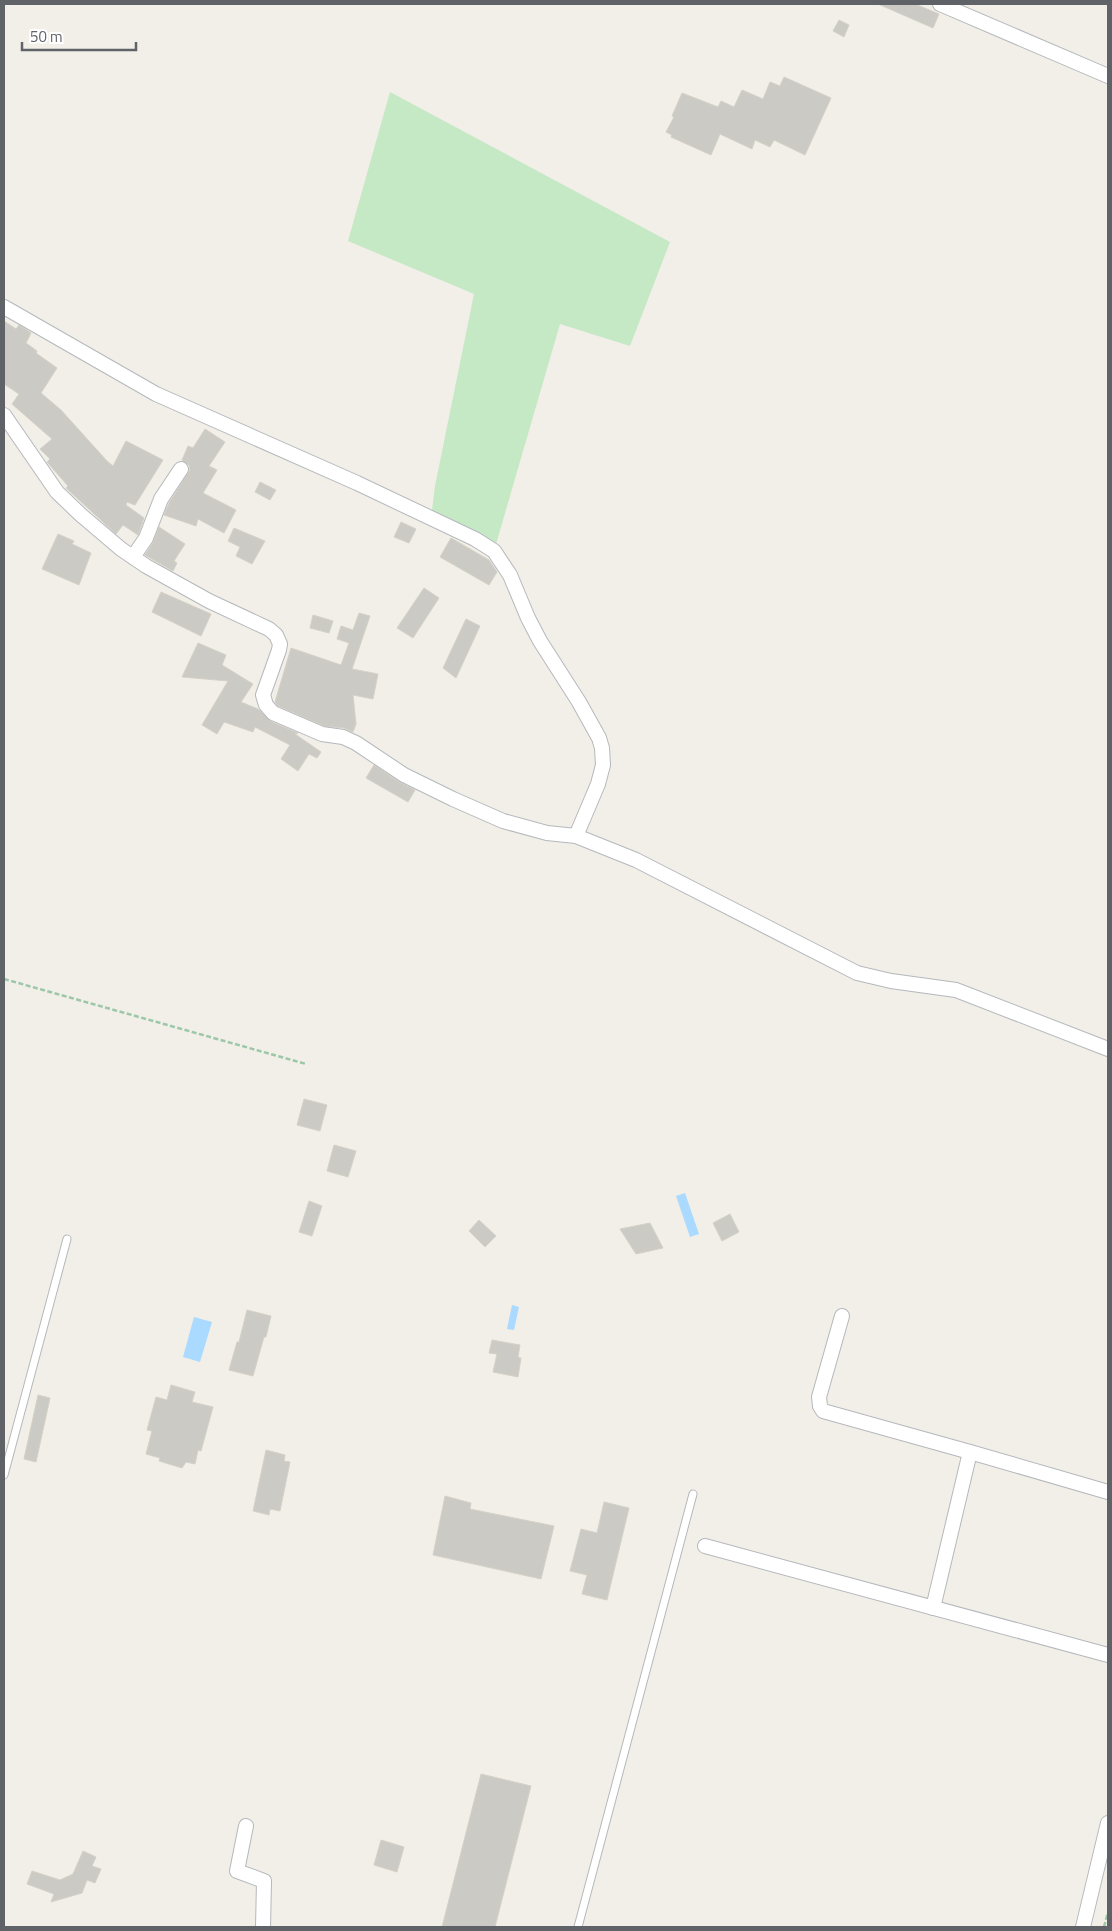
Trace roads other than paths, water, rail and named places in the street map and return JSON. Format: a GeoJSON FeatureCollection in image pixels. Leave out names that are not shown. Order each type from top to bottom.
{"type":"FeatureCollection","features":[{"type":"Feature","properties":{"kind":"street"},"geometry":{"type":"LineString","coordinates":[[940,4],[1108,76]]}},
{"type":"Feature","properties":{"kind":"street"},"geometry":{"type":"LineString","coordinates":[[4,306],[156,394],[357,483],[475,539],[494,551],[510,574],[528,618],[540,641],[579,702],[599,738],[602,748],[603,765],[598,784],[576,836]]}},
{"type":"Feature","properties":{"kind":"street"},"geometry":{"type":"LineString","coordinates":[[4,415],[57,492],[81,515],[146,566],[209,601],[262,625],[276,635],[280,644],[279,650],[263,695],[266,705],[273,713],[322,734],[343,737],[356,743],[404,775],[453,799],[503,820],[547,833],[576,836],[636,860],[857,973],[891,982],[956,990],[1108,1049]]}},
{"type":"Feature","properties":{"kind":"street"},"geometry":{"type":"LineString","coordinates":[[133,557],[146,538],[161,498],[181,469]]}},
{"type":"Feature","properties":{"kind":"street"},"geometry":{"type":"LineString","coordinates":[[842,1316],[819,1397],[820,1406],[823,1410],[1108,1492]]}},
{"type":"Feature","properties":{"kind":"street"},"geometry":{"type":"LineString","coordinates":[[933,1608],[970,1452]]}},
{"type":"Feature","properties":{"kind":"street"},"geometry":{"type":"LineString","coordinates":[[705,1546],[1108,1655]]}},
{"type":"Feature","properties":{"kind":"street"},"geometry":{"type":"LineString","coordinates":[[1082,1927],[1108,1823]]}},
{"type":"Feature","properties":{"kind":"street"},"geometry":{"type":"LineString","coordinates":[[246,1826],[237,1871],[264,1881],[263,1927]]}},
{"type":"Feature","properties":{"kind":"lane"},"geometry":{"type":"LineString","coordinates":[[4,1475],[68,1239]]}},
{"type":"Feature","properties":{"kind":"lane"},"geometry":{"type":"LineString","coordinates":[[578,1927],[693,1494]]}},
{"type":"Feature","properties":{"kind":"water"},"geometry":{"type":"Polygon","coordinates":[[[685,1193],[699,1234],[690,1237],[676,1196],[685,1193]]]}},
{"type":"Feature","properties":{"kind":"water"},"geometry":{"type":"Polygon","coordinates":[[[512,1305],[519,1307],[514,1330],[507,1329],[512,1305]]]}},
{"type":"Feature","properties":{"kind":"water"},"geometry":{"type":"Polygon","coordinates":[[[194,1317],[212,1322],[200,1362],[183,1357],[194,1317]]]}}]}
